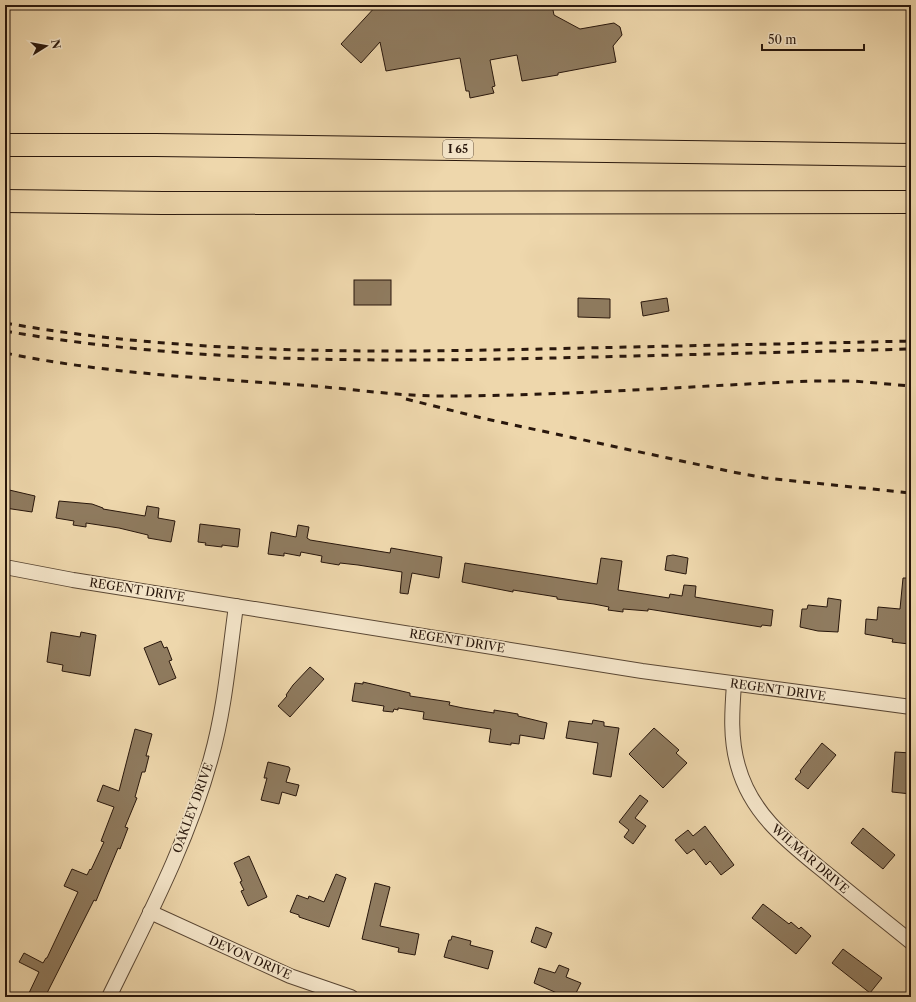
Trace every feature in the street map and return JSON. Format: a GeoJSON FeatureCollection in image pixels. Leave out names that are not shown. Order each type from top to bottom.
{"type":"FeatureCollection","features":[{"type":"Feature","properties":{"kind":"highway","name":"I 65"},"geometry":{"type":"LineString","coordinates":[[5,145],[154,145],[911,155]]}},
{"type":"Feature","properties":{"kind":"highway"},"geometry":{"type":"LineString","coordinates":[[5,201],[138,203],[911,202]]}},
{"type":"Feature","properties":{"kind":"street","name":"REGENT DRIVE"},"geometry":{"type":"LineString","coordinates":[[5,567],[73,580],[734,684],[911,707]]}},
{"type":"Feature","properties":{"kind":"street","name":"OAKLEY DRIVE"},"geometry":{"type":"LineString","coordinates":[[108,997],[150,912],[190,823],[210,762],[220,712],[236,606]]}},
{"type":"Feature","properties":{"kind":"street","name":"WILMAR DRIVE"},"geometry":{"type":"LineString","coordinates":[[734,684],[733,732],[735,756],[746,790],[760,812],[782,836],[911,942]]}},
{"type":"Feature","properties":{"kind":"street","name":"DEVON DRIVE"},"geometry":{"type":"LineString","coordinates":[[150,912],[283,974],[351,997]]}},
{"type":"Feature","properties":{"kind":"building"},"geometry":{"type":"Polygon","coordinates":[[[377,5],[552,5],[554,15],[580,29],[614,23],[620,27],[622,35],[613,46],[616,62],[558,73],[558,75],[522,81],[517,55],[490,60],[495,86],[492,87],[494,93],[470,98],[469,91],[466,91],[460,58],[386,71],[380,42],[361,63],[341,44],[377,5]]]}},
{"type":"Feature","properties":{"kind":"building"},"geometry":{"type":"Polygon","coordinates":[[[354,280],[391,280],[391,305],[354,305],[354,280]]]}},
{"type":"Feature","properties":{"kind":"building"},"geometry":{"type":"Polygon","coordinates":[[[578,298],[610,299],[610,318],[578,317],[578,298]]]}},
{"type":"Feature","properties":{"kind":"building"},"geometry":{"type":"Polygon","coordinates":[[[667,298],[669,311],[643,316],[641,302],[667,298]]]}},
{"type":"Feature","properties":{"kind":"building"},"geometry":{"type":"Polygon","coordinates":[[[5,489],[35,496],[32,512],[5,508],[5,489]]]}},
{"type":"Feature","properties":{"kind":"building"},"geometry":{"type":"Polygon","coordinates":[[[59,501],[92,504],[103,509],[145,516],[147,506],[159,508],[158,518],[175,521],[171,542],[148,538],[148,535],[119,528],[86,523],[86,527],[73,525],[74,521],[56,518],[59,501]]]}},
{"type":"Feature","properties":{"kind":"building"},"geometry":{"type":"Polygon","coordinates":[[[200,524],[240,529],[238,547],[205,545],[206,543],[198,542],[200,524]]]}},
{"type":"Feature","properties":{"kind":"building"},"geometry":{"type":"Polygon","coordinates":[[[298,525],[309,527],[307,538],[310,540],[390,553],[391,548],[442,557],[439,578],[412,573],[408,594],[400,593],[402,572],[358,565],[340,563],[339,565],[321,562],[322,556],[301,552],[300,556],[284,553],[284,556],[268,554],[271,532],[296,537],[298,525]]]}},
{"type":"Feature","properties":{"kind":"building"},"geometry":{"type":"Polygon","coordinates":[[[673,555],[688,558],[686,574],[665,570],[667,556],[673,555]]]}},
{"type":"Feature","properties":{"kind":"building"},"geometry":{"type":"Polygon","coordinates":[[[601,558],[622,561],[618,590],[669,598],[670,594],[682,596],[684,585],[696,586],[695,597],[773,610],[771,626],[762,625],[761,627],[648,609],[648,611],[623,609],[623,612],[608,610],[609,607],[594,604],[557,599],[557,597],[513,590],[513,592],[462,582],[465,563],[597,584],[601,558]]]}},
{"type":"Feature","properties":{"kind":"building"},"geometry":{"type":"Polygon","coordinates":[[[903,578],[911,578],[909,644],[892,642],[893,639],[865,634],[866,619],[877,620],[878,607],[900,609],[903,578]]]}},
{"type":"Feature","properties":{"kind":"building"},"geometry":{"type":"Polygon","coordinates":[[[828,598],[841,600],[838,632],[818,631],[800,627],[802,609],[807,609],[808,605],[827,607],[828,598]]]}},
{"type":"Feature","properties":{"kind":"building"},"geometry":{"type":"Polygon","coordinates":[[[51,632],[80,637],[81,632],[96,635],[90,676],[62,671],[63,665],[47,662],[51,632]]]}},
{"type":"Feature","properties":{"kind":"building"},"geometry":{"type":"Polygon","coordinates":[[[161,641],[164,648],[167,647],[172,660],[169,661],[176,678],[159,685],[144,648],[161,641]]]}},
{"type":"Feature","properties":{"kind":"building"},"geometry":{"type":"Polygon","coordinates":[[[310,667],[324,679],[290,717],[278,706],[287,696],[286,695],[293,685],[310,667]]]}},
{"type":"Feature","properties":{"kind":"building"},"geometry":{"type":"Polygon","coordinates":[[[363,682],[410,693],[410,696],[450,702],[449,705],[494,713],[494,710],[518,714],[518,716],[547,723],[544,739],[520,735],[519,744],[511,743],[511,745],[489,742],[491,729],[423,719],[424,712],[398,708],[398,710],[394,709],[393,712],[383,711],[384,706],[352,701],[355,683],[363,684],[363,682]]]}},
{"type":"Feature","properties":{"kind":"building"},"geometry":{"type":"Polygon","coordinates":[[[593,720],[604,722],[604,726],[619,728],[611,777],[593,774],[598,743],[566,738],[569,721],[592,724],[593,720]]]}},
{"type":"Feature","properties":{"kind":"building"},"geometry":{"type":"Polygon","coordinates":[[[654,728],[679,750],[676,753],[687,763],[663,788],[629,754],[654,728]]]}},
{"type":"Feature","properties":{"kind":"building"},"geometry":{"type":"Polygon","coordinates":[[[135,729],[152,734],[146,756],[149,756],[145,772],[142,772],[135,797],[137,798],[125,827],[128,828],[96,901],[94,900],[45,997],[37,997],[29,993],[39,972],[19,962],[24,953],[43,963],[47,958],[78,892],[64,886],[72,869],[87,875],[90,869],[91,870],[104,842],[101,841],[114,807],[97,801],[103,785],[119,791],[135,729]]]}},
{"type":"Feature","properties":{"kind":"building"},"geometry":{"type":"Polygon","coordinates":[[[822,743],[836,755],[808,789],[795,779],[822,743]]]}},
{"type":"Feature","properties":{"kind":"building"},"geometry":{"type":"Polygon","coordinates":[[[895,752],[911,753],[911,794],[892,792],[895,752]]]}},
{"type":"Feature","properties":{"kind":"building"},"geometry":{"type":"Polygon","coordinates":[[[268,762],[289,767],[290,769],[286,782],[299,785],[296,796],[282,792],[279,804],[261,800],[267,778],[264,778],[268,762]]]}},
{"type":"Feature","properties":{"kind":"building"},"geometry":{"type":"Polygon","coordinates":[[[640,795],[648,801],[635,818],[646,826],[633,844],[624,837],[629,830],[619,822],[640,795]]]}},
{"type":"Feature","properties":{"kind":"building"},"geometry":{"type":"Polygon","coordinates":[[[705,826],[734,865],[721,875],[710,861],[706,865],[694,849],[687,854],[675,840],[688,830],[693,836],[705,826]]]}},
{"type":"Feature","properties":{"kind":"building"},"geometry":{"type":"Polygon","coordinates":[[[863,828],[895,855],[883,869],[851,843],[863,828]]]}},
{"type":"Feature","properties":{"kind":"building"},"geometry":{"type":"Polygon","coordinates":[[[249,856],[267,897],[248,906],[241,891],[244,890],[240,882],[242,881],[234,863],[249,856]]]}},
{"type":"Feature","properties":{"kind":"building"},"geometry":{"type":"Polygon","coordinates":[[[336,874],[346,878],[329,927],[299,917],[299,915],[290,912],[297,895],[308,899],[309,896],[324,902],[336,874]]]}},
{"type":"Feature","properties":{"kind":"building"},"geometry":{"type":"Polygon","coordinates":[[[375,883],[390,887],[380,926],[419,934],[415,955],[398,952],[399,948],[362,939],[375,883]]]}},
{"type":"Feature","properties":{"kind":"building"},"geometry":{"type":"Polygon","coordinates":[[[763,904],[789,924],[791,922],[799,929],[801,927],[811,936],[796,954],[752,918],[763,904]]]}},
{"type":"Feature","properties":{"kind":"building"},"geometry":{"type":"Polygon","coordinates":[[[536,927],[552,933],[546,948],[531,942],[536,927]]]}},
{"type":"Feature","properties":{"kind":"building"},"geometry":{"type":"Polygon","coordinates":[[[452,936],[471,941],[470,945],[493,951],[488,969],[444,957],[449,940],[451,940],[452,936]]]}},
{"type":"Feature","properties":{"kind":"building"},"geometry":{"type":"Polygon","coordinates":[[[843,949],[882,978],[870,993],[832,963],[843,949]]]}},
{"type":"Feature","properties":{"kind":"building"},"geometry":{"type":"Polygon","coordinates":[[[559,965],[569,969],[566,977],[581,983],[574,997],[555,997],[557,993],[534,983],[539,968],[555,973],[559,965]]]}},
{"type":"Feature","properties":{"kind":"railway"},"geometry":{"type":"LineString","coordinates":[[5,323],[138,341],[205,346],[340,351],[475,350],[911,341]]}},
{"type":"Feature","properties":{"kind":"railway"},"geometry":{"type":"LineString","coordinates":[[5,331],[73,342],[211,355],[349,360],[555,358],[911,349]]}},
{"type":"Feature","properties":{"kind":"railway"},"geometry":{"type":"LineString","coordinates":[[5,353],[41,360],[152,374],[318,386],[424,396],[488,396],[812,381],[853,381],[911,386]]}},
{"type":"Feature","properties":{"kind":"railway"},"geometry":{"type":"LineString","coordinates":[[406,399],[486,419],[765,478],[911,493]]}}]}
